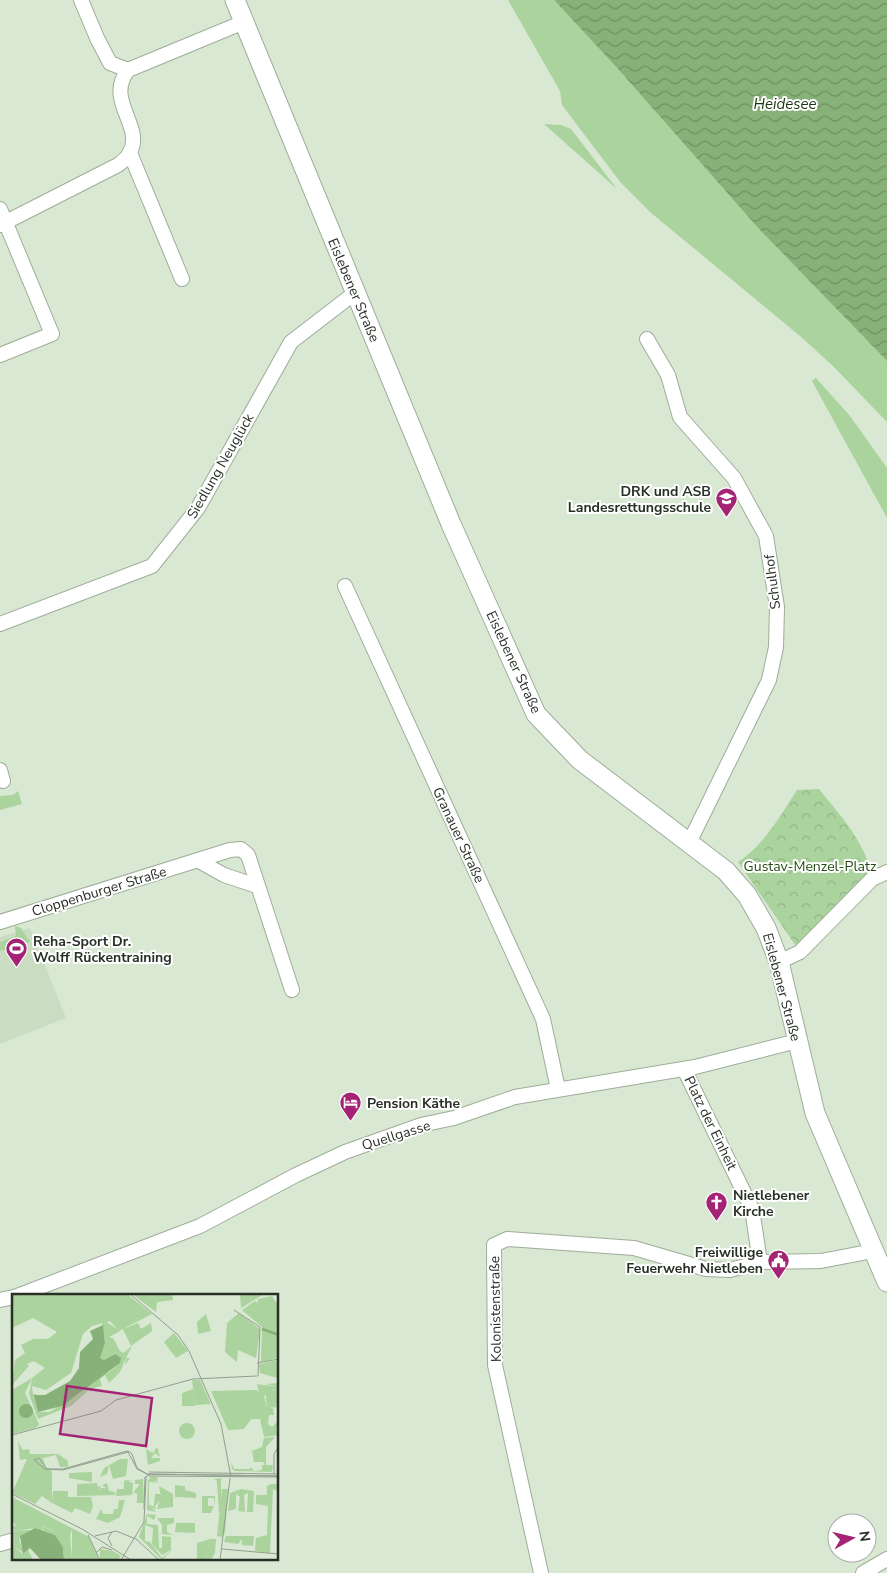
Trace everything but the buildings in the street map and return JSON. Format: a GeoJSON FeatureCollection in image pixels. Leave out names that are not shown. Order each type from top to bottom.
{"type":"FeatureCollection","features":[{"type":"Feature","properties":{"kind":"street"},"geometry":{"type":"LineString","coordinates":[[81,0],[110,63],[128,70]]}},
{"type":"Feature","properties":{"kind":"street","name":"Eislebener Straße"},"geometry":{"type":"LineString","coordinates":[[235,0],[451,524],[536,714],[580,760],[726,872],[747,895],[766,928],[779,962],[815,1113],[872,1251],[887,1282]]}},
{"type":"Feature","properties":{"kind":"street"},"geometry":{"type":"LineString","coordinates":[[0,355],[52,334],[2,218],[118,165],[130,153],[134,135],[120,100],[122,78],[128,70],[244,22]]}},
{"type":"Feature","properties":{"kind":"street"},"geometry":{"type":"LineString","coordinates":[[130,153],[182,279]]}},
{"type":"Feature","properties":{"kind":"street","name":"Siedlung Neuglück"},"geometry":{"type":"LineString","coordinates":[[0,624],[152,566],[198,508],[291,342],[356,292]]}},
{"type":"Feature","properties":{"kind":"street","name":"Schulhof"},"geometry":{"type":"LineString","coordinates":[[647,339],[668,375],[680,417],[734,478],[766,536],[776,606],[776,648],[769,680],[689,843]]}},
{"type":"Feature","properties":{"kind":"street","name":"Granauer Straße"},"geometry":{"type":"LineString","coordinates":[[345,586],[543,1019],[558,1089]]}},
{"type":"Feature","properties":{"kind":"street","name":"Cloppenburger Straße"},"geometry":{"type":"LineString","coordinates":[[0,922],[230,850],[242,849],[248,855],[292,990]]}},
{"type":"Feature","properties":{"kind":"street"},"geometry":{"type":"LineString","coordinates":[[199,861],[224,875],[257,886]]}},
{"type":"Feature","properties":{"kind":"street"},"geometry":{"type":"LineString","coordinates":[[779,962],[800,952],[872,880],[887,872]]}},
{"type":"Feature","properties":{"kind":"street","name":"Quellgasse"},"geometry":{"type":"LineString","coordinates":[[20,1294],[200,1226],[296,1175],[345,1152],[421,1124],[454,1118],[515,1097],[689,1068],[797,1041]]}},
{"type":"Feature","properties":{"kind":"street","name":"Platz der Einheit"},"geometry":{"type":"LineString","coordinates":[[689,1068],[752,1209],[760,1262]]}},
{"type":"Feature","properties":{"kind":"street","name":"Kolonistenstraße"},"geometry":{"type":"LineString","coordinates":[[541,1573],[495,1365],[494,1245],[507,1239],[634,1248],[667,1256],[706,1269],[730,1270],[760,1262]]}},
{"type":"Feature","properties":{"kind":"street"},"geometry":{"type":"LineString","coordinates":[[760,1262],[820,1261],[872,1251]]}},
{"type":"Feature","properties":{"kind":"street"},"geometry":{"type":"LineString","coordinates":[[864,1573],[887,1559]]}},
{"type":"Feature","properties":{"kind":"shaded area"},"geometry":{"type":"Polygon","coordinates":[[[30,928],[66,1018],[0,1044],[0,937],[30,928]]]}},
{"type":"Feature","properties":{"kind":"green space"},"geometry":{"type":"Polygon","coordinates":[[[508,0],[554,0],[618,69],[759,229],[887,361],[887,422],[832,365],[800,336],[650,212],[621,183],[562,105],[560,91],[508,0]]]}},
{"type":"Feature","properties":{"kind":"green space"},"geometry":{"type":"Polygon","coordinates":[[[544,124],[561,125],[571,129],[617,189],[544,124]]]}},
{"type":"Feature","properties":{"kind":"green space"},"geometry":{"type":"Polygon","coordinates":[[[816,378],[850,416],[887,468],[887,518],[812,381],[816,378]]]}},
{"type":"Feature","properties":{"kind":"green space","name":"Gustav-Menzel-Platz"},"geometry":{"type":"Polygon","coordinates":[[[819,789],[859,842],[865,854],[872,879],[800,952],[738,862],[764,838],[797,790],[819,789]]]}},
{"type":"Feature","properties":{"kind":"green space"},"geometry":{"type":"Polygon","coordinates":[[[18,791],[22,804],[0,810],[0,796],[13,795],[18,791]]]}},
{"type":"Feature","properties":{"kind":"green space"},"geometry":{"type":"Polygon","coordinates":[[[15,926],[21,928],[30,942],[0,951],[0,942],[16,936],[15,926]]]}},
{"type":"Feature","properties":{"kind":"water","name":"Heidesee"},"geometry":{"type":"Polygon","coordinates":[[[554,0],[887,0],[887,361],[759,229],[618,69],[554,0]]]}},
{"type":"Feature","properties":{"kind":"place","name":"DRK und ASB Landesrettungsschule"},"geometry":{"type":"Point","coordinates":[727,518]}},
{"type":"Feature","properties":{"kind":"place","name":"Reha-Sport Dr. Wolff Rückentraining"},"geometry":{"type":"Point","coordinates":[17,968]}},
{"type":"Feature","properties":{"kind":"place","name":"Pension Käthe"},"geometry":{"type":"Point","coordinates":[351,1122]}},
{"type":"Feature","properties":{"kind":"place","name":"Nietlebener Kirche"},"geometry":{"type":"Point","coordinates":[717,1222]}},
{"type":"Feature","properties":{"kind":"place","name":"Freiwillige Feuerwehr Nietleben"},"geometry":{"type":"Point","coordinates":[779,1279]}}]}
